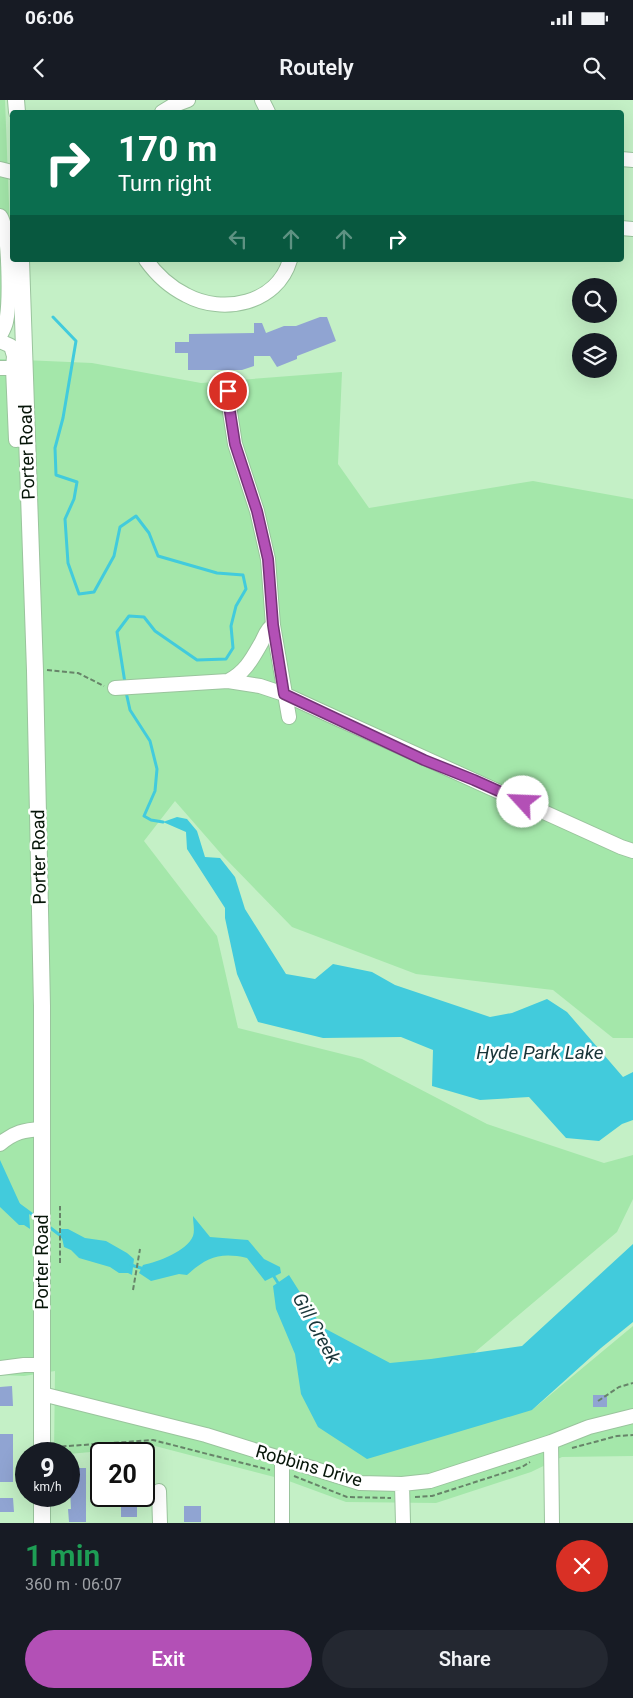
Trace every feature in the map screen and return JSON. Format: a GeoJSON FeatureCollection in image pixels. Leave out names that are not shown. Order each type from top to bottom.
{"type":"FeatureCollection","features":[{"type":"Feature","properties":{"kind":"main road","name":"Porter Road"},"geometry":{"type":"LineString","coordinates":[[21,262],[35,671],[42,1006],[42,1394],[47,1442]]}},
{"type":"Feature","properties":{"kind":"main road"},"geometry":{"type":"LineString","coordinates":[[42,1507],[42,1523]]}},
{"type":"Feature","properties":{"kind":"street"},"geometry":{"type":"LineString","coordinates":[[165,110],[188,100]]}},
{"type":"Feature","properties":{"kind":"street"},"geometry":{"type":"LineString","coordinates":[[0,216],[4,220],[6,324],[0,336]]}},
{"type":"Feature","properties":{"kind":"street"},"geometry":{"type":"LineString","coordinates":[[147,262],[155,273],[186,296],[210,304],[236,304],[259,298],[276,286],[287,271],[289,262]]}},
{"type":"Feature","properties":{"kind":"street"},"geometry":{"type":"LineString","coordinates":[[0,341],[11,346],[14,356],[7,368],[16,440]]}},
{"type":"Feature","properties":{"kind":"street"},"geometry":{"type":"LineString","coordinates":[[228,391],[235,444],[257,511],[268,559],[273,625],[289,717]]}},
{"type":"Feature","properties":{"kind":"street"},"geometry":{"type":"LineString","coordinates":[[228,681],[240,675],[273,625]]}},
{"type":"Feature","properties":{"kind":"street"},"geometry":{"type":"LineString","coordinates":[[116,688],[228,681],[260,686],[284,694],[424,760],[474,780],[621,847],[633,850]]}},
{"type":"Feature","properties":{"kind":"street"},"geometry":{"type":"LineString","coordinates":[[0,1144],[10,1136],[26,1130],[42,1129]]}},
{"type":"Feature","properties":{"kind":"street"},"geometry":{"type":"LineString","coordinates":[[0,1368],[42,1365]]}},
{"type":"Feature","properties":{"kind":"street","name":"Robbins Drive"},"geometry":{"type":"LineString","coordinates":[[42,1394],[206,1435],[282,1466],[360,1483],[402,1484],[430,1481],[551,1447],[589,1427],[633,1416]]}},
{"type":"Feature","properties":{"kind":"street"},"geometry":{"type":"LineString","coordinates":[[551,1447],[552,1523]]}},
{"type":"Feature","properties":{"kind":"street"},"geometry":{"type":"LineString","coordinates":[[282,1466],[282,1523]]}},
{"type":"Feature","properties":{"kind":"street"},"geometry":{"type":"LineString","coordinates":[[402,1484],[403,1523]]}},
{"type":"Feature","properties":{"kind":"street"},"geometry":{"type":"LineString","coordinates":[[159,1491],[160,1523]]}},
{"type":"Feature","properties":{"kind":"path"},"geometry":{"type":"LineString","coordinates":[[35,671],[50,670],[78,673],[103,686],[116,688]]}},
{"type":"Feature","properties":{"kind":"path"},"geometry":{"type":"LineString","coordinates":[[60,1206],[60,1263]]}},
{"type":"Feature","properties":{"kind":"path"},"geometry":{"type":"LineString","coordinates":[[133,1290],[140,1249]]}},
{"type":"Feature","properties":{"kind":"path"},"geometry":{"type":"LineString","coordinates":[[598,1401],[619,1387],[633,1383]]}},
{"type":"Feature","properties":{"kind":"path"},"geometry":{"type":"LineString","coordinates":[[551,1447],[617,1436],[633,1436]]}},
{"type":"Feature","properties":{"kind":"path"},"geometry":{"type":"LineString","coordinates":[[80,1447],[153,1440],[282,1466],[347,1497],[393,1498]]}},
{"type":"Feature","properties":{"kind":"green space"},"geometry":{"type":"Polygon","coordinates":[[[0,100],[5,100],[10,230],[0,330],[0,100]]]}},
{"type":"Feature","properties":{"kind":"green space"},"geometry":{"type":"Polygon","coordinates":[[[0,359],[92,363],[201,383],[342,372],[338,464],[369,508],[533,481],[633,499],[633,1038],[613,1038],[553,990],[416,974],[292,927],[223,856],[175,801],[144,841],[217,936],[238,1028],[362,1059],[487,1124],[604,1163],[633,1155],[633,1199],[617,1232],[443,1379],[532,1410],[633,1326],[633,1456],[562,1457],[531,1472],[436,1503],[346,1502],[286,1480],[155,1446],[155,1442],[90,1442],[90,1452],[80,1453],[80,1442],[54,1442],[55,1371],[24,1376],[0,1375],[0,359]]]}},
{"type":"Feature","properties":{"kind":"water","name":"Hyde Park Lake"},"geometry":{"type":"Polygon","coordinates":[[[177,817],[187,819],[197,831],[205,857],[220,858],[235,877],[245,909],[286,974],[315,979],[333,964],[372,972],[395,985],[490,1017],[512,1013],[547,999],[567,1012],[623,1077],[633,1072],[633,1120],[622,1124],[599,1141],[566,1138],[529,1097],[480,1100],[432,1086],[433,1050],[401,1037],[323,1038],[258,1022],[237,974],[225,918],[225,908],[187,849],[186,832],[163,822],[177,817]]]}},
{"type":"Feature","properties":{"kind":"water"},"geometry":{"type":"Polygon","coordinates":[[[0,1160],[21,1206],[29,1212],[30,1229],[24,1225],[19,1225],[0,1207],[0,1160]]]}},
{"type":"Feature","properties":{"kind":"water"},"geometry":{"type":"Polygon","coordinates":[[[193,1216],[210,1237],[248,1240],[264,1259],[280,1267],[281,1273],[265,1281],[247,1258],[221,1256],[208,1260],[187,1275],[179,1274],[151,1281],[139,1273],[143,1265],[171,1255],[190,1241],[194,1234],[193,1216]]]}},
{"type":"Feature","properties":{"kind":"water"},"geometry":{"type":"Polygon","coordinates":[[[60,1229],[68,1229],[85,1238],[106,1241],[127,1253],[134,1259],[132,1275],[119,1273],[110,1267],[79,1258],[71,1250],[64,1247],[60,1229]]]}},
{"type":"Feature","properties":{"kind":"water"},"geometry":{"type":"Polygon","coordinates":[[[633,1244],[633,1322],[532,1410],[367,1459],[318,1427],[301,1394],[295,1354],[276,1309],[273,1286],[289,1275],[322,1327],[390,1363],[522,1346],[633,1244]]]}},
{"type":"Feature","properties":{"kind":"building"},"geometry":{"type":"Polygon","coordinates":[[[320,317],[327,317],[336,341],[297,356],[297,359],[277,367],[270,356],[254,356],[254,366],[242,370],[188,370],[188,353],[175,353],[175,342],[189,342],[189,334],[254,333],[254,323],[262,323],[266,333],[284,326],[296,326],[320,317]]]}},
{"type":"Feature","properties":{"kind":"building"},"geometry":{"type":"Polygon","coordinates":[[[12,1386],[13,1406],[0,1406],[0,1387],[12,1386]]]}},
{"type":"Feature","properties":{"kind":"building"},"geometry":{"type":"Polygon","coordinates":[[[593,1395],[607,1395],[607,1407],[593,1407],[593,1395]]]}},
{"type":"Feature","properties":{"kind":"building"},"geometry":{"type":"Polygon","coordinates":[[[0,1434],[13,1434],[13,1482],[0,1482],[0,1434]]]}},
{"type":"Feature","properties":{"kind":"building"},"geometry":{"type":"Polygon","coordinates":[[[80,1468],[86,1468],[86,1522],[69,1522],[68,1509],[71,1509],[71,1507],[80,1507],[80,1468]]]}},
{"type":"Feature","properties":{"kind":"building"},"geometry":{"type":"Polygon","coordinates":[[[0,1498],[13,1498],[14,1512],[0,1512],[0,1498]]]}},
{"type":"Feature","properties":{"kind":"building"},"geometry":{"type":"Polygon","coordinates":[[[184,1506],[201,1506],[201,1522],[184,1522],[184,1506]]]}},
{"type":"Feature","properties":{"kind":"building"},"geometry":{"type":"Polygon","coordinates":[[[121,1507],[137,1507],[137,1517],[121,1517],[121,1507]]]}},
{"type":"Feature","properties":{"kind":"waterway"},"geometry":{"type":"LineString","coordinates":[[53,317],[76,341],[63,418],[55,448],[56,475],[77,482],[74,499],[65,519],[68,563],[79,594],[94,592],[114,556],[120,527],[136,516],[149,533],[158,556],[217,573],[243,575],[246,589],[236,606],[231,626],[233,648],[226,659],[197,660],[155,631],[144,617],[129,616],[117,632],[125,683]]}},
{"type":"Feature","properties":{"kind":"waterway"},"geometry":{"type":"LineString","coordinates":[[126,692],[130,710],[150,741],[157,769],[155,791],[144,816],[151,820],[163,822]]}},
{"type":"Feature","properties":{"kind":"waterway","name":"Gill Creek"},"geometry":{"type":"LineString","coordinates":[[18,1204],[37,1218]]}},
{"type":"Feature","properties":{"kind":"waterway","name":"Gill Creek"},"geometry":{"type":"LineString","coordinates":[[48,1226],[65,1239]]}},
{"type":"Feature","properties":{"kind":"waterway","name":"Gill Creek"},"geometry":{"type":"LineString","coordinates":[[131,1265],[144,1269]]}},
{"type":"Feature","properties":{"kind":"waterway","name":"Gill Creek"},"geometry":{"type":"LineString","coordinates":[[273,1275],[280,1286]]}},
{"type":"Feature","properties":{"kind":"route"},"geometry":{"type":"LineString","coordinates":[[228,391],[235,444],[257,511],[268,559],[273,625],[284,694],[424,760],[523,802]]}}]}
